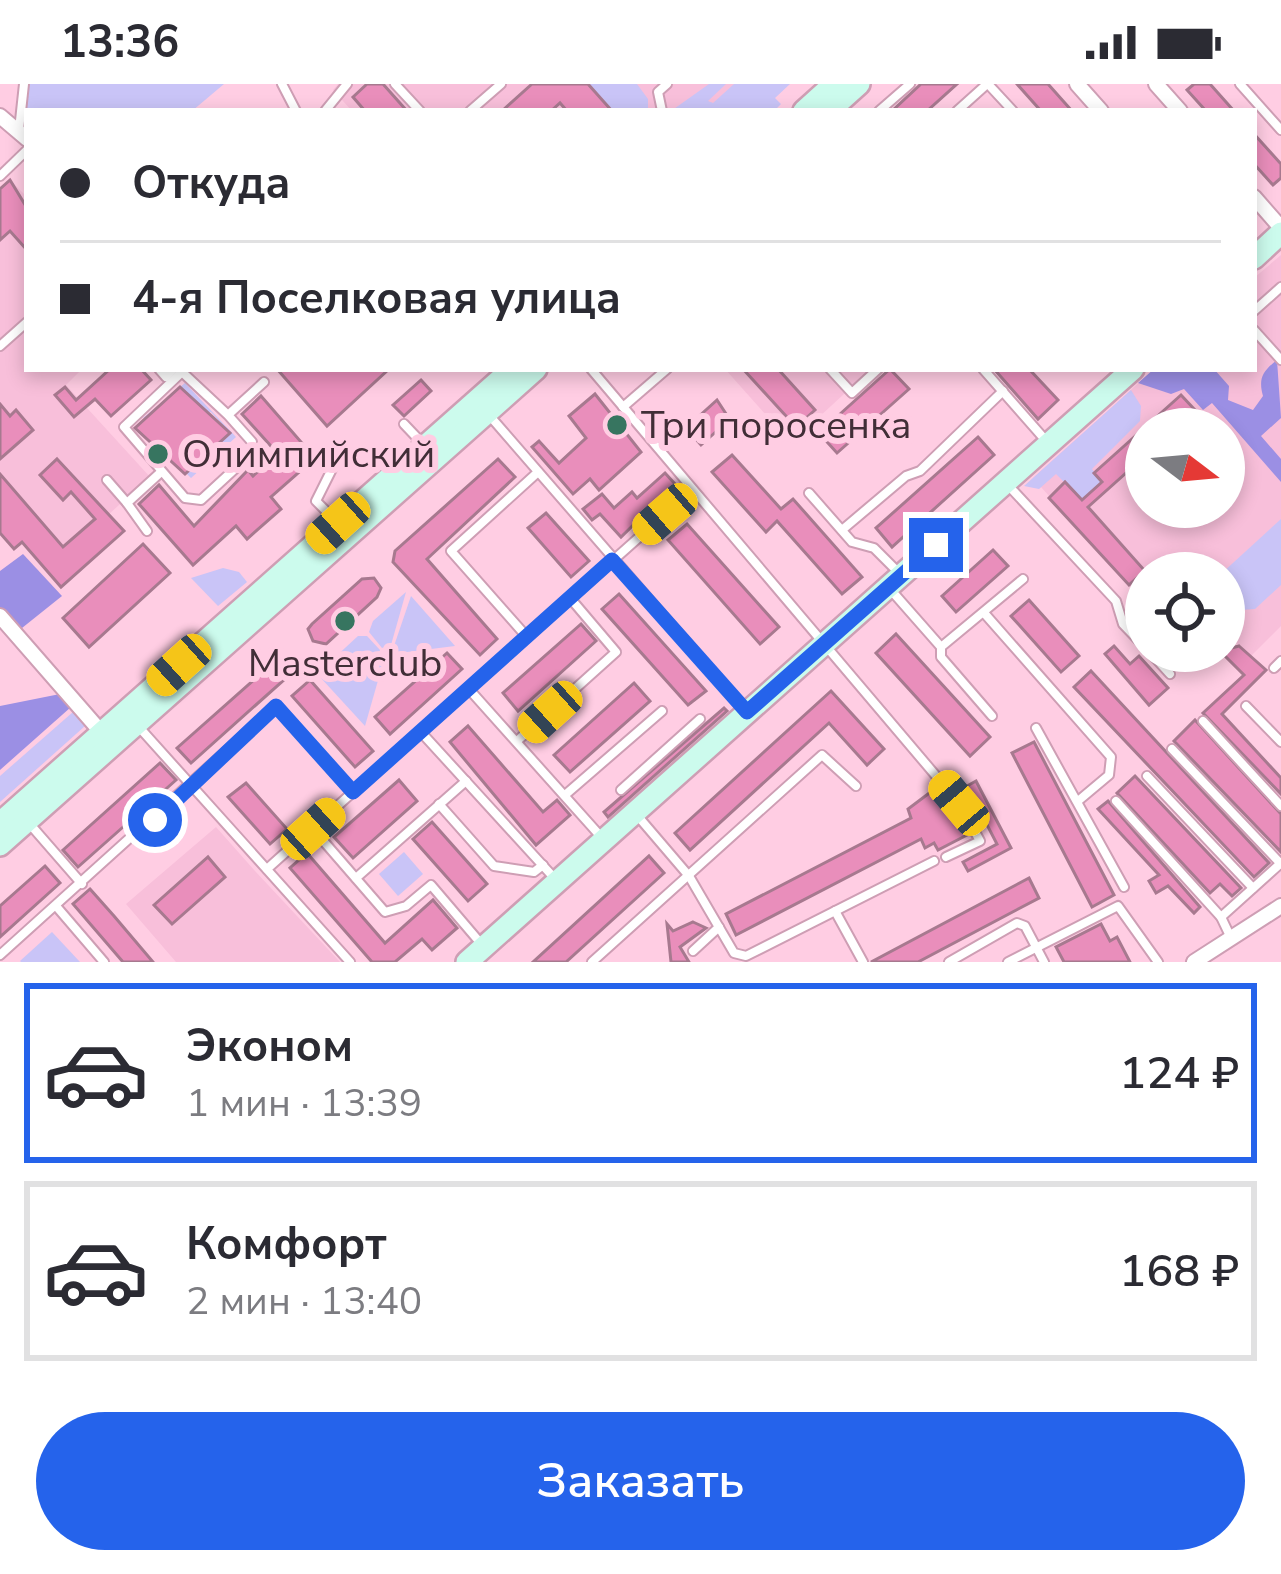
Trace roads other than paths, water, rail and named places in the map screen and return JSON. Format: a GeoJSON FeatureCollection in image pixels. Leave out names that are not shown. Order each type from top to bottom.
{"type":"FeatureCollection","features":[{"type":"Feature","properties":{"kind":"main road"},"geometry":{"type":"LineString","coordinates":[[807,108],[834,84]]}},
{"type":"Feature","properties":{"kind":"main road"},"geometry":{"type":"LineString","coordinates":[[832,108],[860,84]]}},
{"type":"Feature","properties":{"kind":"main road"},"geometry":{"type":"LineString","coordinates":[[1257,255],[1281,231]]}},
{"type":"Feature","properties":{"kind":"main road"},"geometry":{"type":"LineString","coordinates":[[0,845],[137,724],[362,513],[424,445],[509,372]]}},
{"type":"Feature","properties":{"kind":"main road"},"geometry":{"type":"LineString","coordinates":[[0,823],[338,523],[362,513],[533,372]]}},
{"type":"Feature","properties":{"kind":"main road"},"geometry":{"type":"LineString","coordinates":[[476,957],[550,874],[604,840],[1130,372]]}},
{"type":"Feature","properties":{"kind":"street"},"geometry":{"type":"LineString","coordinates":[[1077,84],[1098,108]]}},
{"type":"Feature","properties":{"kind":"street"},"geometry":{"type":"LineString","coordinates":[[1157,84],[1177,108]]}},
{"type":"Feature","properties":{"kind":"street"},"geometry":{"type":"LineString","coordinates":[[0,116],[23,136]]}},
{"type":"Feature","properties":{"kind":"street"},"geometry":{"type":"LineString","coordinates":[[1257,201],[1281,231]]}},
{"type":"Feature","properties":{"kind":"street"},"geometry":{"type":"LineString","coordinates":[[0,616],[102,733]]}},
{"type":"Feature","properties":{"kind":"street"},"geometry":{"type":"LineString","coordinates":[[1194,962],[1281,906]]}},
{"type":"Feature","properties":{"kind":"lane"},"geometry":{"type":"LineString","coordinates":[[23,136],[24,84]]}},
{"type":"Feature","properties":{"kind":"lane"},"geometry":{"type":"LineString","coordinates":[[327,108],[347,84]]}},
{"type":"Feature","properties":{"kind":"lane"},"geometry":{"type":"LineString","coordinates":[[395,84],[417,108]]}},
{"type":"Feature","properties":{"kind":"lane"},"geometry":{"type":"LineString","coordinates":[[473,108],[501,84]]}},
{"type":"Feature","properties":{"kind":"lane"},"geometry":{"type":"LineString","coordinates":[[655,88],[667,84]]}},
{"type":"Feature","properties":{"kind":"lane"},"geometry":{"type":"LineString","coordinates":[[882,108],[910,84]]}},
{"type":"Feature","properties":{"kind":"lane"},"geometry":{"type":"LineString","coordinates":[[960,108],[988,84],[1010,108]]}},
{"type":"Feature","properties":{"kind":"lane"},"geometry":{"type":"LineString","coordinates":[[1240,84],[1281,130]]}},
{"type":"Feature","properties":{"kind":"lane"},"geometry":{"type":"LineString","coordinates":[[0,176],[24,153]]}},
{"type":"Feature","properties":{"kind":"lane"},"geometry":{"type":"LineString","coordinates":[[1257,308],[1281,287]]}},
{"type":"Feature","properties":{"kind":"lane"},"geometry":{"type":"LineString","coordinates":[[0,346],[24,325]]}},
{"type":"Feature","properties":{"kind":"lane"},"geometry":{"type":"LineString","coordinates":[[1257,333],[1281,360]]}},
{"type":"Feature","properties":{"kind":"lane"},"geometry":{"type":"LineString","coordinates":[[185,372],[228,415],[254,446],[200,500],[185,498],[124,428],[185,372]]}},
{"type":"Feature","properties":{"kind":"lane"},"geometry":{"type":"LineString","coordinates":[[594,372],[959,803],[980,841],[946,857]]}},
{"type":"Feature","properties":{"kind":"lane"},"geometry":{"type":"LineString","coordinates":[[623,407],[664,372]]}},
{"type":"Feature","properties":{"kind":"lane"},"geometry":{"type":"LineString","coordinates":[[833,372],[852,393],[875,372]]}},
{"type":"Feature","properties":{"kind":"lane"},"geometry":{"type":"LineString","coordinates":[[986,372],[1049,444]]}},
{"type":"Feature","properties":{"kind":"lane"},"geometry":{"type":"LineString","coordinates":[[162,373],[158,384],[163,389]]}},
{"type":"Feature","properties":{"kind":"lane"},"geometry":{"type":"LineString","coordinates":[[228,415],[264,382]]}},
{"type":"Feature","properties":{"kind":"lane"},"geometry":{"type":"LineString","coordinates":[[842,530],[906,476],[920,471],[1003,392]]}},
{"type":"Feature","properties":{"kind":"lane"},"geometry":{"type":"LineString","coordinates":[[487,413],[747,712]]}},
{"type":"Feature","properties":{"kind":"lane"},"geometry":{"type":"LineString","coordinates":[[404,424],[424,445]]}},
{"type":"Feature","properties":{"kind":"lane"},"geometry":{"type":"LineString","coordinates":[[324,449],[333,467],[316,501],[338,523]]}},
{"type":"Feature","properties":{"kind":"lane"},"geometry":{"type":"LineString","coordinates":[[127,503],[161,472]]}},
{"type":"Feature","properties":{"kind":"lane"},"geometry":{"type":"LineString","coordinates":[[527,637],[451,550],[538,472]]}},
{"type":"Feature","properties":{"kind":"lane"},"geometry":{"type":"LineString","coordinates":[[107,480],[147,531]]}},
{"type":"Feature","properties":{"kind":"lane"},"geometry":{"type":"LineString","coordinates":[[1006,482],[1116,601],[1125,626]]}},
{"type":"Feature","properties":{"kind":"lane"},"geometry":{"type":"LineString","coordinates":[[267,869],[692,490]]}},
{"type":"Feature","properties":{"kind":"lane"},"geometry":{"type":"LineString","coordinates":[[809,494],[852,542],[880,552],[941,647],[941,657],[992,716]]}},
{"type":"Feature","properties":{"kind":"lane"},"geometry":{"type":"LineString","coordinates":[[941,647],[1023,579]]}},
{"type":"Feature","properties":{"kind":"lane"},"geometry":{"type":"LineString","coordinates":[[517,741],[616,652],[571,599]]}},
{"type":"Feature","properties":{"kind":"lane"},"geometry":{"type":"LineString","coordinates":[[985,614],[1111,757],[1109,776],[1078,801]]}},
{"type":"Feature","properties":{"kind":"lane"},"geometry":{"type":"LineString","coordinates":[[468,688],[604,840]]}},
{"type":"Feature","properties":{"kind":"lane"},"geometry":{"type":"LineString","coordinates":[[0,960],[276,706],[353,792]]}},
{"type":"Feature","properties":{"kind":"lane"},"geometry":{"type":"LineString","coordinates":[[1246,706],[1281,742]]}},
{"type":"Feature","properties":{"kind":"lane"},"geometry":{"type":"LineString","coordinates":[[565,795],[662,710]]}},
{"type":"Feature","properties":{"kind":"lane"},"geometry":{"type":"LineString","coordinates":[[621,790],[700,719]]}},
{"type":"Feature","properties":{"kind":"lane"},"geometry":{"type":"LineString","coordinates":[[1203,721],[1281,806]]}},
{"type":"Feature","properties":{"kind":"lane"},"geometry":{"type":"LineString","coordinates":[[137,724],[350,962]]}},
{"type":"Feature","properties":{"kind":"lane"},"geometry":{"type":"LineString","coordinates":[[1036,728],[1124,886]]}},
{"type":"Feature","properties":{"kind":"lane"},"geometry":{"type":"LineString","coordinates":[[420,731],[550,874]]}},
{"type":"Feature","properties":{"kind":"lane"},"geometry":{"type":"LineString","coordinates":[[1172,749],[1281,864],[1222,917]]}},
{"type":"Feature","properties":{"kind":"lane"},"geometry":{"type":"LineString","coordinates":[[592,962],[822,755],[856,785]]}},
{"type":"Feature","properties":{"kind":"lane"},"geometry":{"type":"LineString","coordinates":[[657,758],[674,778]]}},
{"type":"Feature","properties":{"kind":"lane"},"geometry":{"type":"LineString","coordinates":[[1147,776],[1252,888]]}},
{"type":"Feature","properties":{"kind":"lane"},"geometry":{"type":"LineString","coordinates":[[356,878],[466,781]]}},
{"type":"Feature","properties":{"kind":"lane"},"geometry":{"type":"LineString","coordinates":[[1116,801],[1222,917],[1231,938]]}},
{"type":"Feature","properties":{"kind":"lane"},"geometry":{"type":"LineString","coordinates":[[439,804],[494,866],[550,874]]}},
{"type":"Feature","properties":{"kind":"lane"},"geometry":{"type":"LineString","coordinates":[[635,812],[689,876],[734,953],[755,955],[934,861]]}},
{"type":"Feature","properties":{"kind":"lane"},"geometry":{"type":"LineString","coordinates":[[27,822],[82,884]]}},
{"type":"Feature","properties":{"kind":"lane"},"geometry":{"type":"LineString","coordinates":[[313,829],[386,912],[406,906],[430,885],[476,957]]}},
{"type":"Feature","properties":{"kind":"lane"},"geometry":{"type":"LineString","coordinates":[[56,906],[104,962]]}},
{"type":"Feature","properties":{"kind":"lane"},"geometry":{"type":"LineString","coordinates":[[1008,962],[1118,906],[1158,962]]}},
{"type":"Feature","properties":{"kind":"lane"},"geometry":{"type":"LineString","coordinates":[[835,911],[862,962]]}},
{"type":"Feature","properties":{"kind":"lane"},"geometry":{"type":"LineString","coordinates":[[949,962],[1017,923],[1025,926],[1044,962]]}},
{"type":"Feature","properties":{"kind":"lane"},"geometry":{"type":"LineString","coordinates":[[693,951],[719,927]]}},
{"type":"Feature","properties":{"kind":"place","name":"Три поросенка"},"geometry":{"type":"Point","coordinates":[617,425]}},
{"type":"Feature","properties":{"kind":"place","name":"Олимпийский"},"geometry":{"type":"Point","coordinates":[158,454]}},
{"type":"Feature","properties":{"kind":"place","name":"Masterclub"},"geometry":{"type":"Point","coordinates":[345,621]}}]}
